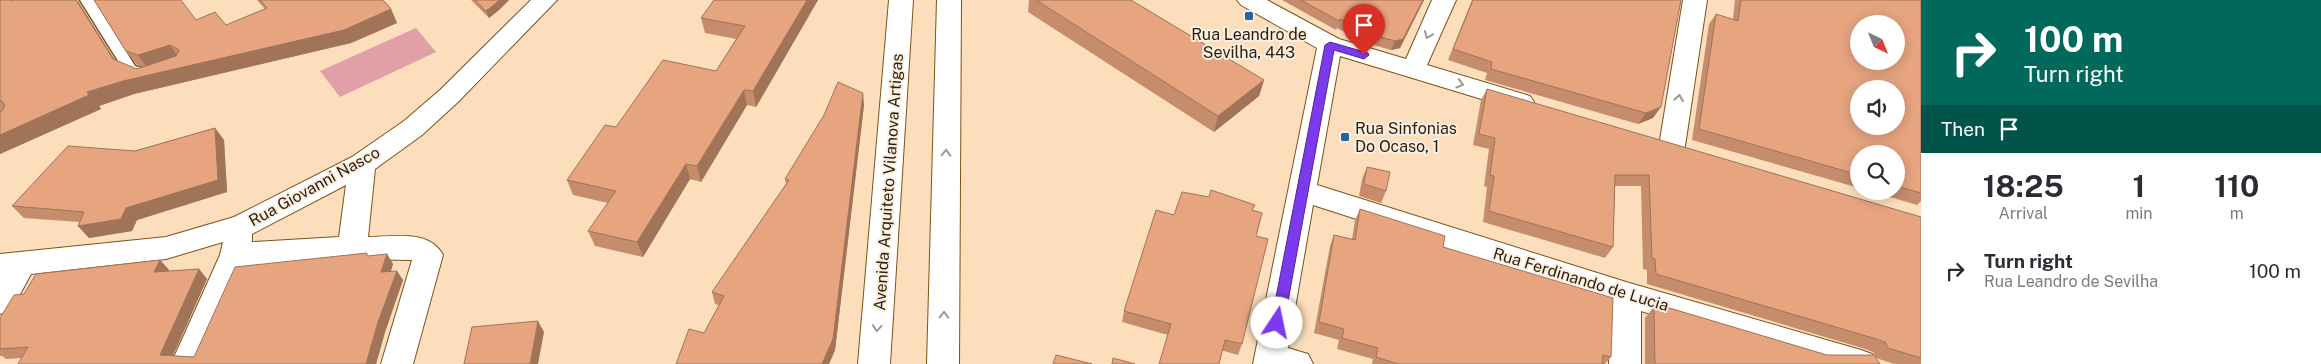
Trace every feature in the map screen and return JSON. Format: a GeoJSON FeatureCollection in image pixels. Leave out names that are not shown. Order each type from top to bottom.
{"type":"FeatureCollection","features":[{"type":"Feature","properties":{"kind":"street","name":"Rua Giovanni Nasco"},"geometry":{"type":"LineString","coordinates":[[11,265],[166,248],[242,226],[307,194],[362,164],[414,128],[545,0]]}},
{"type":"Feature","properties":{"kind":"street","name":"Avenida Arquiteto Vilanova Artigas"},"geometry":{"type":"LineString","coordinates":[[874,364],[901,0]]}},
{"type":"Feature","properties":{"kind":"street"},"geometry":{"type":"LineString","coordinates":[[943,364],[949,0]]}},
{"type":"Feature","properties":{"kind":"street"},"geometry":{"type":"LineString","coordinates":[[1249,0],[1330,45],[1547,110]]}},
{"type":"Feature","properties":{"kind":"street"},"geometry":{"type":"LineString","coordinates":[[1413,70],[1444,0]]}},
{"type":"Feature","properties":{"kind":"street"},"geometry":{"type":"LineString","coordinates":[[1695,0],[1662,144],[1700,155]]}},
{"type":"Feature","properties":{"kind":"street"},"geometry":{"type":"LineString","coordinates":[[1279,361],[1303,191],[1330,45]]}},
{"type":"Feature","properties":{"kind":"street"},"geometry":{"type":"LineString","coordinates":[[352,248],[362,164]]}},
{"type":"Feature","properties":{"kind":"street","name":"Rua Ferdinando de Lucia"},"geometry":{"type":"LineString","coordinates":[[1303,191],[1626,294],[1861,364]]}},
{"type":"Feature","properties":{"kind":"street"},"geometry":{"type":"LineString","coordinates":[[187,364],[235,256],[242,226]]}},
{"type":"Feature","properties":{"kind":"street"},"geometry":{"type":"LineString","coordinates":[[235,256],[352,248],[422,249],[428,255],[397,364]]}},
{"type":"Feature","properties":{"kind":"street"},"geometry":{"type":"LineString","coordinates":[[0,302],[11,265]]}},
{"type":"Feature","properties":{"kind":"street"},"geometry":{"type":"LineString","coordinates":[[1625,364],[1626,294]]}},
{"type":"Feature","properties":{"kind":"lane"},"geometry":{"type":"LineString","coordinates":[[87,0],[130,69],[148,76],[164,70]]}},
{"type":"Feature","properties":{"kind":"shaded area"},"geometry":{"type":"Polygon","coordinates":[[[416,28],[436,52],[340,97],[320,71],[416,28]]]}},
{"type":"Feature","properties":{"kind":"building"},"geometry":{"type":"Polygon","coordinates":[[[0,0],[76,0],[113,59],[137,69],[176,56],[179,50],[170,45],[138,55],[126,51],[94,0],[181,0],[196,20],[215,12],[226,25],[267,8],[260,0],[383,0],[391,9],[344,30],[123,81],[87,92],[89,95],[0,135],[0,112],[5,106],[0,101],[0,0]]]}},
{"type":"Feature","properties":{"kind":"building"},"geometry":{"type":"Polygon","coordinates":[[[475,0],[500,0],[486,11],[475,0]]]}},
{"type":"Feature","properties":{"kind":"building"},"geometry":{"type":"Polygon","coordinates":[[[714,0],[807,0],[753,91],[744,90],[697,166],[686,164],[637,242],[588,231],[616,191],[567,180],[605,125],[616,127],[663,60],[716,71],[745,26],[701,18],[714,0]]]}},
{"type":"Feature","properties":{"kind":"building"},"geometry":{"type":"Polygon","coordinates":[[[1036,0],[1131,0],[1264,80],[1218,116],[1036,0]]]}},
{"type":"Feature","properties":{"kind":"building"},"geometry":{"type":"Polygon","coordinates":[[[1301,0],[1423,0],[1403,39],[1395,41],[1369,34],[1340,19],[1339,21],[1301,0]]]}},
{"type":"Feature","properties":{"kind":"building"},"geometry":{"type":"Polygon","coordinates":[[[1473,0],[1681,0],[1661,107],[1646,113],[1491,69],[1492,62],[1453,49],[1473,0]]]}},
{"type":"Feature","properties":{"kind":"building"},"geometry":{"type":"Polygon","coordinates":[[[1741,0],[1921,0],[1921,193],[1905,189],[1905,145],[1850,145],[1850,172],[1699,129],[1716,14],[1738,21],[1741,0]]]}},
{"type":"Feature","properties":{"kind":"building"},"geometry":{"type":"Polygon","coordinates":[[[838,82],[863,93],[833,339],[822,364],[676,364],[689,329],[704,333],[724,296],[712,292],[789,180],[785,179],[824,115],[838,82]]]}},
{"type":"Feature","properties":{"kind":"building"},"geometry":{"type":"Polygon","coordinates":[[[1487,89],[1850,196],[1850,200],[1863,200],[1921,217],[1921,358],[1888,348],[1885,342],[1873,338],[1656,274],[1655,259],[1652,258],[1649,175],[1615,175],[1613,247],[1489,211],[1494,176],[1490,175],[1495,138],[1479,134],[1487,89]]]}},
{"type":"Feature","properties":{"kind":"building"},"geometry":{"type":"Polygon","coordinates":[[[215,128],[218,180],[126,208],[121,219],[78,226],[84,212],[12,206],[68,146],[135,151],[215,128]]]}},
{"type":"Feature","properties":{"kind":"building"},"geometry":{"type":"Polygon","coordinates":[[[1367,167],[1390,172],[1386,191],[1364,184],[1367,167]]]}},
{"type":"Feature","properties":{"kind":"building"},"geometry":{"type":"Polygon","coordinates":[[[1211,190],[1255,205],[1252,210],[1262,213],[1256,236],[1268,239],[1242,344],[1225,340],[1219,364],[1159,364],[1171,324],[1124,311],[1156,210],[1174,215],[1182,192],[1209,197],[1211,190]]]}},
{"type":"Feature","properties":{"kind":"building"},"geometry":{"type":"Polygon","coordinates":[[[1360,209],[1445,236],[1443,247],[1613,298],[1611,357],[1603,355],[1602,364],[1398,364],[1376,357],[1378,348],[1342,338],[1344,329],[1319,322],[1334,235],[1355,240],[1360,209]]]}},
{"type":"Feature","properties":{"kind":"building"},"geometry":{"type":"Polygon","coordinates":[[[367,253],[367,256],[387,254],[381,272],[397,271],[378,322],[366,364],[18,364],[28,347],[0,349],[0,318],[14,295],[24,294],[36,274],[160,260],[154,272],[199,269],[160,355],[194,357],[235,267],[367,253]]]}},
{"type":"Feature","properties":{"kind":"building"},"geometry":{"type":"Polygon","coordinates":[[[1656,304],[1827,355],[1874,355],[1880,364],[1655,364],[1654,307],[1656,304]]]}},
{"type":"Feature","properties":{"kind":"building"},"geometry":{"type":"Polygon","coordinates":[[[538,321],[530,364],[464,364],[472,327],[538,321]]]}},
{"type":"Feature","properties":{"kind":"building"},"geometry":{"type":"Polygon","coordinates":[[[1056,355],[1092,364],[1053,364],[1056,355]]]}},
{"type":"Feature","properties":{"kind":"building"},"geometry":{"type":"Polygon","coordinates":[[[1113,358],[1135,364],[1112,364],[1113,358]]]}},
{"type":"Feature","properties":{"kind":"place","name":"Rua Leandro de Sevilha, 443"},"geometry":{"type":"Point","coordinates":[1249,16]}},
{"type":"Feature","properties":{"kind":"place","name":"Rua Sinfonias Do Ocaso, 1"},"geometry":{"type":"Point","coordinates":[1345,137]}},
{"type":"Feature","properties":{"kind":"route"},"geometry":{"type":"LineString","coordinates":[[1277,323],[1330,45],[1364,55]]}}]}
